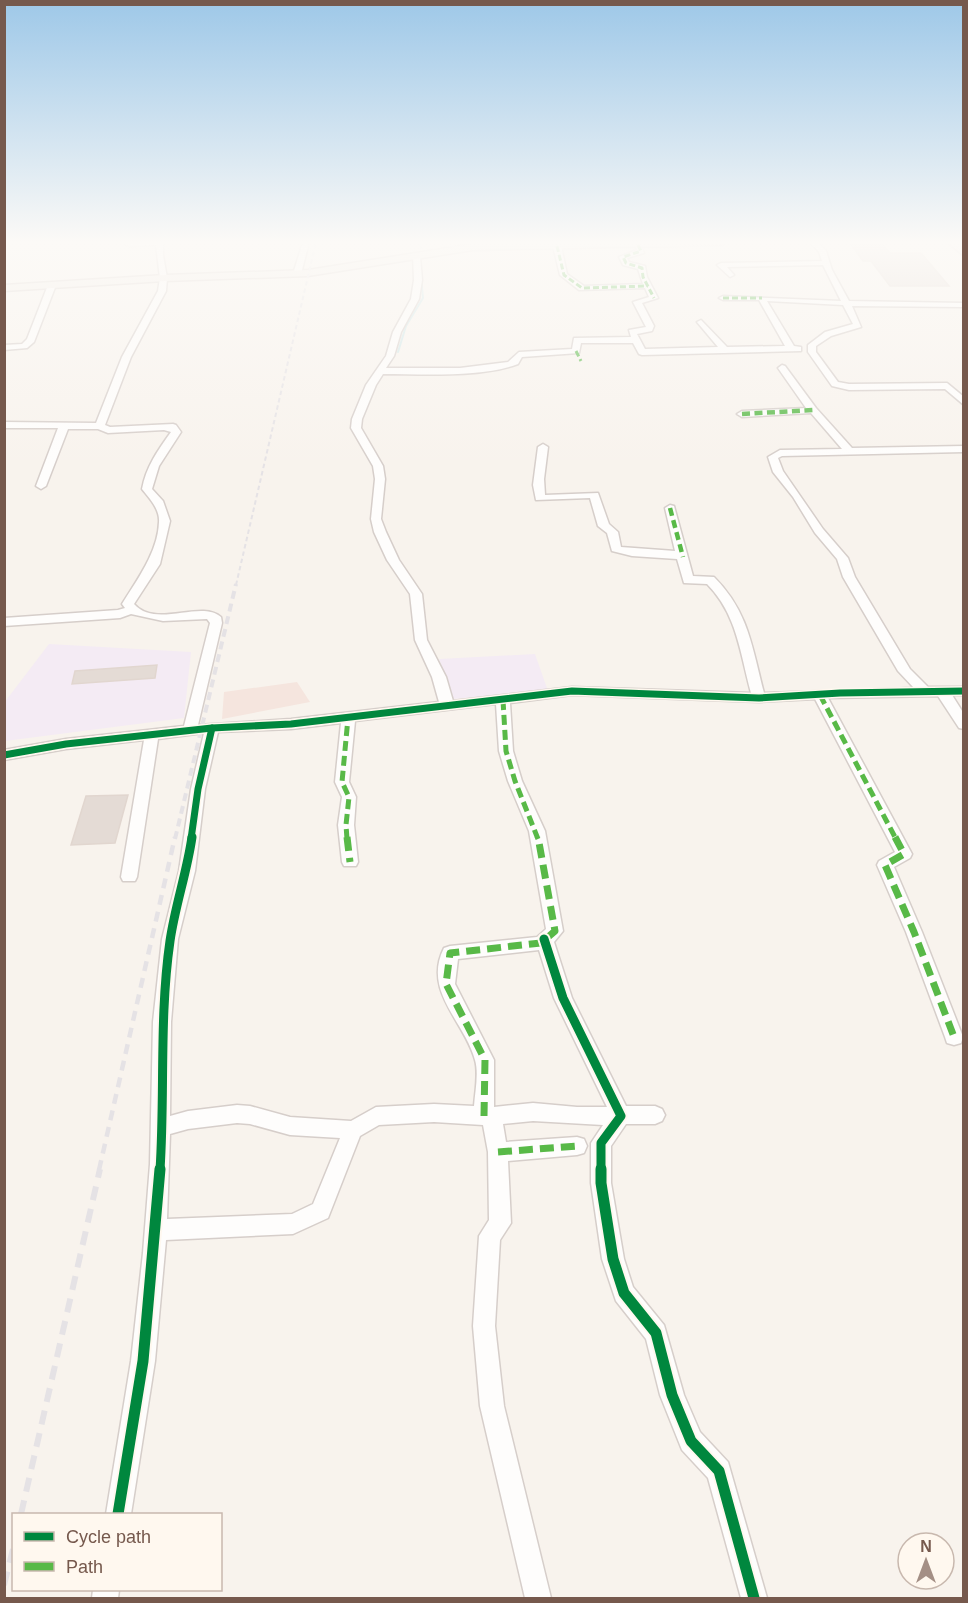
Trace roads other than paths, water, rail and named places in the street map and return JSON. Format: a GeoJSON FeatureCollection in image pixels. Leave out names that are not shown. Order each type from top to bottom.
{"type":"FeatureCollection","features":[{"type":"Feature","properties":{"kind":"street"},"geometry":{"type":"LineString","coordinates":[[4,348],[24,346],[31,340],[40,317]]}},
{"type":"Feature","properties":{"kind":"street"},"geometry":{"type":"LineString","coordinates":[[100,426],[131,349],[150,317]]}},
{"type":"Feature","properties":{"kind":"street"},"geometry":{"type":"LineString","coordinates":[[405,317],[398,328],[390,356],[370,385],[357,419],[356,428],[378,466],[380,479],[376,519],[380,532],[393,560],[416,594],[421,640],[439,677],[447,705]]}},
{"type":"Feature","properties":{"kind":"street"},"geometry":{"type":"LineString","coordinates":[[644,317],[650,329],[632,332],[642,352],[792,348],[812,352]]}},
{"type":"Feature","properties":{"kind":"street"},"geometry":{"type":"LineString","coordinates":[[773,317],[792,348]]}},
{"type":"Feature","properties":{"kind":"street"},"geometry":{"type":"LineString","coordinates":[[854,317],[858,326],[828,334],[812,345],[812,352],[837,386],[947,386],[963,402]]}},
{"type":"Feature","properties":{"kind":"street"},"geometry":{"type":"LineString","coordinates":[[701,322],[725,350]]}},
{"type":"Feature","properties":{"kind":"street"},"geometry":{"type":"LineString","coordinates":[[581,361],[576,351],[577,340],[635,340]]}},
{"type":"Feature","properties":{"kind":"street"},"geometry":{"type":"LineString","coordinates":[[381,371],[460,370],[510,364],[515,362],[519,355],[576,351]]}},
{"type":"Feature","properties":{"kind":"street"},"geometry":{"type":"LineString","coordinates":[[782,369],[813,411],[849,451]]}},
{"type":"Feature","properties":{"kind":"street"},"geometry":{"type":"LineString","coordinates":[[742,414],[813,411]]}},
{"type":"Feature","properties":{"kind":"street"},"geometry":{"type":"LineString","coordinates":[[4,425],[100,426],[108,429],[172,427],[176,432],[147,481],[147,489],[158,501],[165,521],[154,564],[128,604],[131,610],[143,616],[207,615],[215,617],[216,623],[190,730]]}},
{"type":"Feature","properties":{"kind":"street"},"geometry":{"type":"LineString","coordinates":[[41,486],[64,426]]}},
{"type":"Feature","properties":{"kind":"street"},"geometry":{"type":"LineString","coordinates":[[543,447],[538,468],[540,498],[594,495],[604,526],[612,532],[616,549],[624,552],[670,552],[683,557]]}},
{"type":"Feature","properties":{"kind":"street"},"geometry":{"type":"LineString","coordinates":[[924,691],[905,671],[849,577],[842,558],[819,531],[773,462],[775,455],[780,453],[963,449]]}},
{"type":"Feature","properties":{"kind":"street"},"geometry":{"type":"LineString","coordinates":[[670,508],[688,579],[710,580],[726,596],[736,613],[759,698]]}},
{"type":"Feature","properties":{"kind":"street"},"geometry":{"type":"LineString","coordinates":[[4,622],[120,614],[131,610]]}},
{"type":"Feature","properties":{"kind":"street"},"geometry":{"type":"LineString","coordinates":[[4,755],[66,744],[152,734],[291,724],[572,691],[759,698],[963,691]]}},
{"type":"Feature","properties":{"kind":"street"},"geometry":{"type":"LineString","coordinates":[[942,691],[963,725]]}},
{"type":"Feature","properties":{"kind":"street"},"geometry":{"type":"LineString","coordinates":[[820,695],[904,854],[885,865],[954,1037]]}},
{"type":"Feature","properties":{"kind":"street"},"geometry":{"type":"LineString","coordinates":[[503,700],[506,751],[515,781],[537,831],[555,931],[540,943],[450,953],[446,984],[485,1060],[488,1116],[498,1152],[500,1223],[490,1236],[484,1326],[492,1406],[538,1599]]}},
{"type":"Feature","properties":{"kind":"street"},"geometry":{"type":"LineString","coordinates":[[348,718],[342,782],[349,798],[346,825],[350,862]]}},
{"type":"Feature","properties":{"kind":"street"},"geometry":{"type":"LineString","coordinates":[[118,1513],[142,1361],[155,1230],[162,1022],[170,939],[187,870],[198,789],[212,728]]}},
{"type":"Feature","properties":{"kind":"street"},"geometry":{"type":"LineString","coordinates":[[129,877],[152,734]]}},
{"type":"Feature","properties":{"kind":"street"},"geometry":{"type":"LineString","coordinates":[[544,939],[563,998],[621,1116]]}},
{"type":"Feature","properties":{"kind":"street"},"geometry":{"type":"LineString","coordinates":[[160,1128],[188,1120],[237,1114],[250,1115],[290,1126],[353,1130],[376,1116],[434,1113],[488,1116],[533,1112],[577,1116],[655,1115]]}},
{"type":"Feature","properties":{"kind":"street"},"geometry":{"type":"LineString","coordinates":[[621,1116],[601,1143],[601,1183],[613,1259],[624,1293],[656,1333],[672,1395],[691,1441],[719,1470],[754,1599]]}},
{"type":"Feature","properties":{"kind":"street"},"geometry":{"type":"LineString","coordinates":[[155,1230],[293,1224],[321,1211],[353,1130]]}},
{"type":"Feature","properties":{"kind":"street"},"geometry":{"type":"LineString","coordinates":[[498,1152],[577,1146]]}},
{"type":"Feature","properties":{"kind":"waterway"},"geometry":{"type":"LineString","coordinates":[[398,352],[406,326],[412,317]]}},
{"type":"Feature","properties":{"kind":"railway"},"geometry":{"type":"LineString","coordinates":[[236,585],[299,317]]}},
{"type":"Feature","properties":{"kind":"railway"},"geometry":{"type":"LineString","coordinates":[[175,839],[236,584]]}},
{"type":"Feature","properties":{"kind":"railway"},"geometry":{"type":"LineString","coordinates":[[99,1170],[175,837]]}},
{"type":"Feature","properties":{"kind":"railway"},"geometry":{"type":"LineString","coordinates":[[21,1513],[100,1169]]}},
{"type":"Feature","properties":{"kind":"railway"},"geometry":{"type":"LineString","coordinates":[[4,1585],[12,1553]]}}]}
